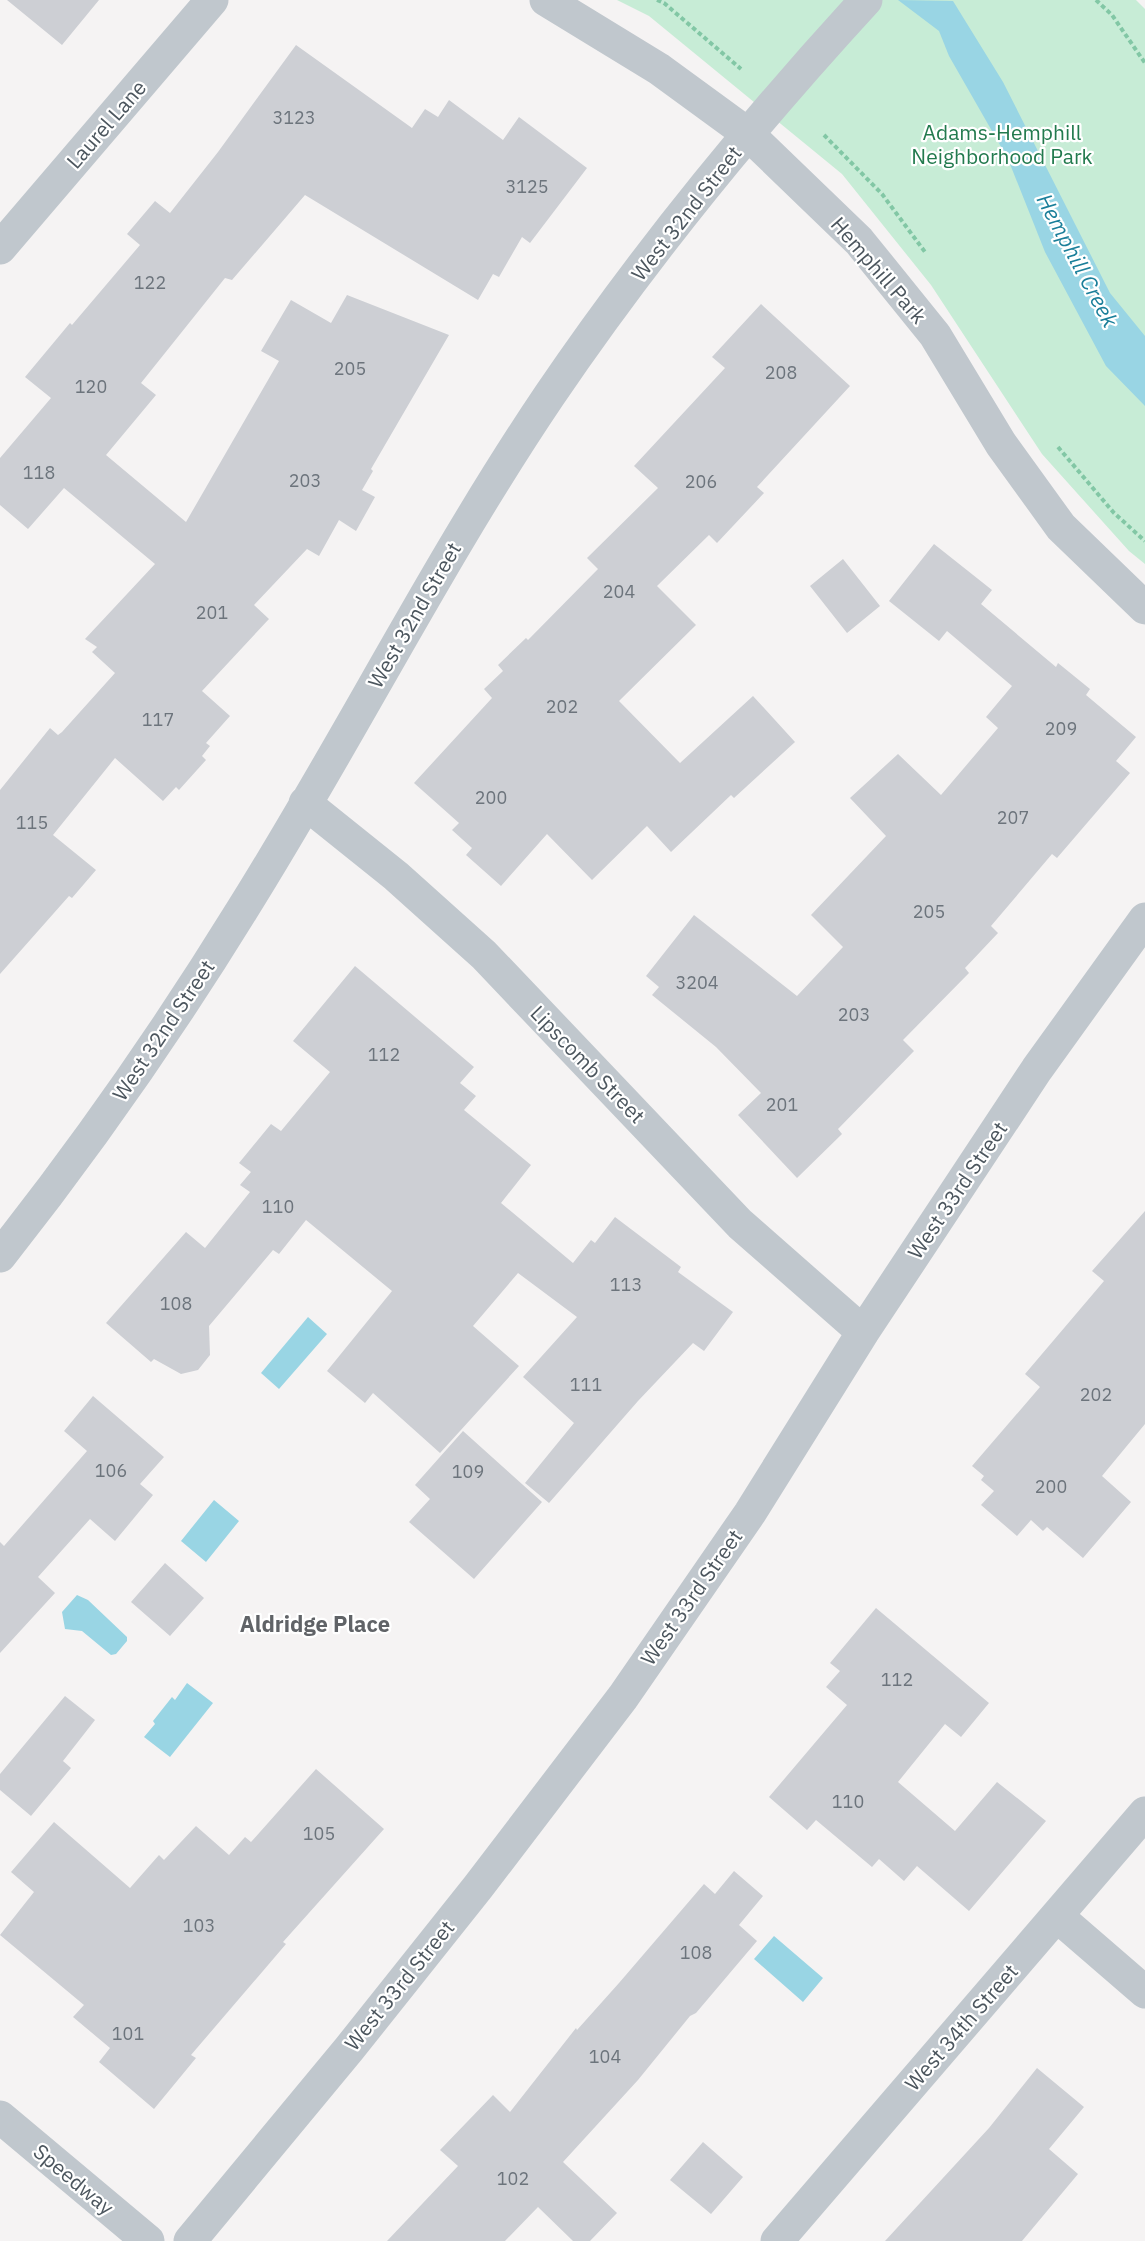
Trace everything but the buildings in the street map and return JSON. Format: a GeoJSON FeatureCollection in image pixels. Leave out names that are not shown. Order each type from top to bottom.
{"type":"FeatureCollection","features":[{"type":"Feature","properties":{"kind":"street","name":"Laurel Lane"},"geometry":{"type":"LineString","coordinates":[[0,248],[212,0]]}},
{"type":"Feature","properties":{"kind":"street","name":"Hemphill Park"},"geometry":{"type":"LineString","coordinates":[[546,0],[659,69],[748,134],[859,241],[935,335],[1001,444],[1061,527],[1145,608]]}},
{"type":"Feature","properties":{"kind":"street","name":"West 32nd Street"},"geometry":{"type":"LineString","coordinates":[[0,1256],[56,1185],[162,1034],[243,909],[440,568],[549,396],[642,266],[748,134],[863,3]]}},
{"type":"Feature","properties":{"kind":"street","name":"Lipscomb Street"},"geometry":{"type":"LineString","coordinates":[[305,803],[396,876],[484,955],[740,1224],[863,1332]]}},
{"type":"Feature","properties":{"kind":"street","name":"West 33rd Street"},"geometry":{"type":"LineString","coordinates":[[190,2241],[349,2049],[478,1887],[623,1696],[750,1512],[863,1332],[1037,1069],[1145,919]]}},
{"type":"Feature","properties":{"kind":"street","name":"West 34th Street"},"geometry":{"type":"LineString","coordinates":[[780,2240],[1145,1813]]}},
{"type":"Feature","properties":{"kind":"street"},"geometry":{"type":"LineString","coordinates":[[1057,1916],[1145,1992]]}},
{"type":"Feature","properties":{"kind":"street","name":"Speedway"},"geometry":{"type":"LineString","coordinates":[[0,2117],[148,2241]]}},
{"type":"Feature","properties":{"kind":"path"},"geometry":{"type":"LineString","coordinates":[[657,0],[664,3],[741,69]]}},
{"type":"Feature","properties":{"kind":"path"},"geometry":{"type":"LineString","coordinates":[[1096,0],[1112,15],[1145,63]]}},
{"type":"Feature","properties":{"kind":"green space","name":"Adams-Hemphill Neighborhood Park"},"geometry":{"type":"Polygon","coordinates":[[[617,0],[1136,0],[1145,9],[1145,564],[1129,551],[1042,454],[931,285],[842,174],[649,16],[617,0]]]}},
{"type":"Feature","properties":{"kind":"water","name":"Hemphill Creek"},"geometry":{"type":"Polygon","coordinates":[[[898,0],[953,1],[1003,82],[1110,293],[1145,336],[1145,406],[1106,366],[1045,252],[1008,159],[949,56],[939,31],[898,0]]]}},
{"type":"Feature","properties":{"kind":"water"},"geometry":{"type":"Polygon","coordinates":[[[308,1317],[327,1334],[279,1389],[261,1373],[308,1317]]]}},
{"type":"Feature","properties":{"kind":"water"},"geometry":{"type":"Polygon","coordinates":[[[214,1500],[239,1521],[206,1562],[181,1541],[214,1500]]]}},
{"type":"Feature","properties":{"kind":"water"},"geometry":{"type":"Polygon","coordinates":[[[77,1595],[88,1600],[127,1637],[127,1641],[116,1654],[111,1655],[82,1631],[65,1629],[62,1612],[77,1595]]]}},
{"type":"Feature","properties":{"kind":"water"},"geometry":{"type":"Polygon","coordinates":[[[187,1683],[213,1703],[170,1757],[144,1737],[155,1724],[153,1721],[172,1697],[175,1700],[187,1683]]]}},
{"type":"Feature","properties":{"kind":"water"},"geometry":{"type":"Polygon","coordinates":[[[774,1936],[823,1978],[803,2002],[754,1959],[774,1936]]]}},
{"type":"Feature","properties":{"kind":"district","name":"Aldridge Place"},"geometry":{"type":"Point","coordinates":[315,1623]}}]}
